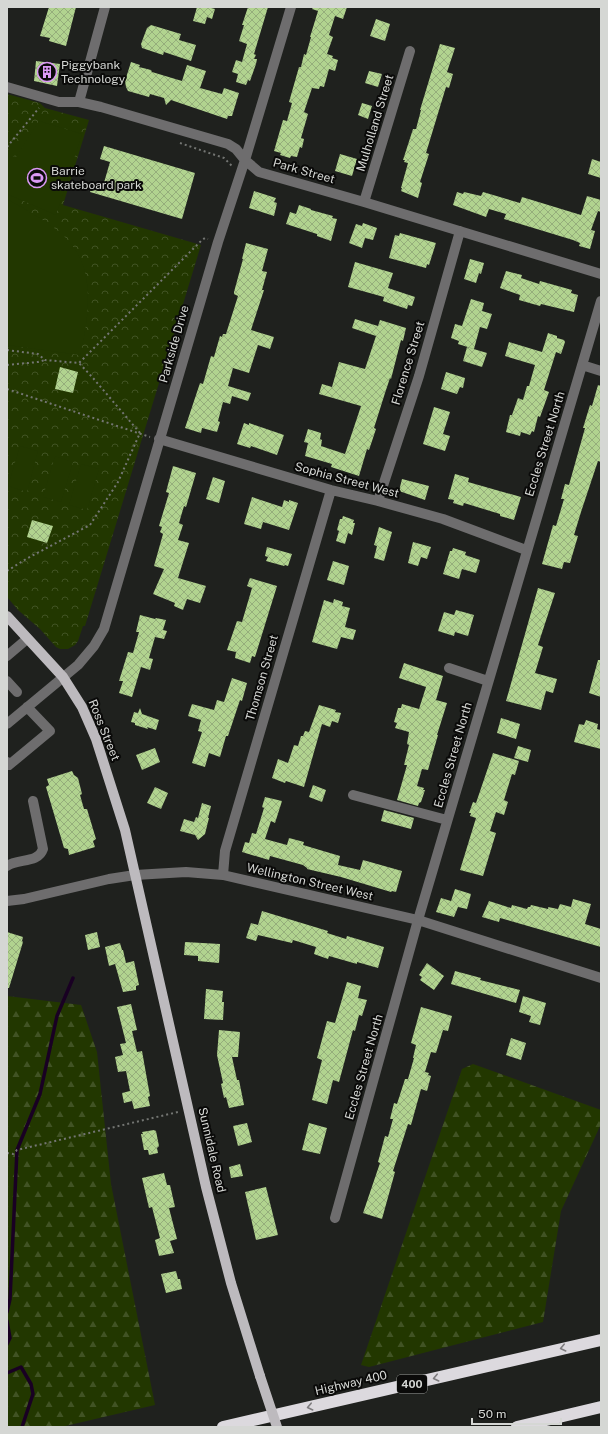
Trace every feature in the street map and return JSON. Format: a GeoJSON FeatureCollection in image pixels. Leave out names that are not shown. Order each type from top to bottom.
{"type":"FeatureCollection","features":[{"type":"Feature","properties":{"kind":"highway","name":"Highway 400"},"geometry":{"type":"LineString","coordinates":[[223,1427],[601,1340]]}},
{"type":"Feature","properties":{"kind":"highway"},"geometry":{"type":"LineString","coordinates":[[516,1427],[601,1407]]}},
{"type":"Feature","properties":{"kind":"main road","name":"Ross Street"},"geometry":{"type":"LineString","coordinates":[[7,616],[63,677],[82,707],[96,739],[125,830],[135,875]]}},
{"type":"Feature","properties":{"kind":"main road","name":"Sunnidale Road"},"geometry":{"type":"LineString","coordinates":[[135,875],[190,1109],[206,1187],[231,1283],[277,1427]]}},
{"type":"Feature","properties":{"kind":"street"},"geometry":{"type":"LineString","coordinates":[[79,102],[105,7]]}},
{"type":"Feature","properties":{"kind":"street","name":"Parkside Drive"},"geometry":{"type":"LineString","coordinates":[[7,724],[78,665],[94,646],[104,629],[218,242],[245,160],[291,7]]}},
{"type":"Feature","properties":{"kind":"street","name":"Mulholland Street"},"geometry":{"type":"LineString","coordinates":[[364,202],[410,50]]}},
{"type":"Feature","properties":{"kind":"street","name":"Park Street"},"geometry":{"type":"LineString","coordinates":[[7,87],[59,102],[79,102],[101,107],[228,144],[236,149],[245,160],[259,172],[364,202],[601,274]]}},
{"type":"Feature","properties":{"kind":"street","name":"Florence Street"},"geometry":{"type":"LineString","coordinates":[[378,501],[419,376],[460,231]]}},
{"type":"Feature","properties":{"kind":"street","name":"Eccles Street North"},"geometry":{"type":"LineString","coordinates":[[335,1218],[447,820],[601,301]]}},
{"type":"Feature","properties":{"kind":"street"},"geometry":{"type":"LineString","coordinates":[[582,365],[601,371]]}},
{"type":"Feature","properties":{"kind":"street","name":"Sophia Street West"},"geometry":{"type":"LineString","coordinates":[[159,440],[331,490],[443,519],[526,550]]}},
{"type":"Feature","properties":{"kind":"street","name":"Thomson Street"},"geometry":{"type":"LineString","coordinates":[[223,875],[225,851],[331,490]]}},
{"type":"Feature","properties":{"kind":"street"},"geometry":{"type":"LineString","coordinates":[[7,656],[27,639]]}},
{"type":"Feature","properties":{"kind":"street"},"geometry":{"type":"LineString","coordinates":[[449,668],[488,681]]}},
{"type":"Feature","properties":{"kind":"street"},"geometry":{"type":"LineString","coordinates":[[7,681],[17,692]]}},
{"type":"Feature","properties":{"kind":"street"},"geometry":{"type":"LineString","coordinates":[[7,762],[9,765],[50,731],[27,707]]}},
{"type":"Feature","properties":{"kind":"street"},"geometry":{"type":"LineString","coordinates":[[353,795],[447,820]]}},
{"type":"Feature","properties":{"kind":"street"},"geometry":{"type":"LineString","coordinates":[[7,866],[11,863],[34,859],[42,853],[43,849],[33,801]]}},
{"type":"Feature","properties":{"kind":"street","name":"Wellington Street West"},"geometry":{"type":"LineString","coordinates":[[7,901],[24,899],[110,879],[135,875],[186,872],[223,875],[418,920],[601,978]]}},
{"type":"Feature","properties":{"kind":"path"},"geometry":{"type":"LineString","coordinates":[[7,147],[41,106]]}},
{"type":"Feature","properties":{"kind":"path"},"geometry":{"type":"LineString","coordinates":[[178,142],[224,158],[234,168]]}},
{"type":"Feature","properties":{"kind":"path"},"geometry":{"type":"LineString","coordinates":[[78,363],[202,240]]}},
{"type":"Feature","properties":{"kind":"path"},"geometry":{"type":"LineString","coordinates":[[7,350],[38,354],[45,360]]}},
{"type":"Feature","properties":{"kind":"path"},"geometry":{"type":"LineString","coordinates":[[7,365],[45,360],[78,363],[93,378],[140,433]]}},
{"type":"Feature","properties":{"kind":"path"},"geometry":{"type":"LineString","coordinates":[[7,389],[144,435]]}},
{"type":"Feature","properties":{"kind":"path"},"geometry":{"type":"LineString","coordinates":[[7,571],[26,559],[90,525],[118,482],[140,433]]}},
{"type":"Feature","properties":{"kind":"path"},"geometry":{"type":"LineString","coordinates":[[7,1154],[13,1154],[17,1150],[190,1109]]}},
{"type":"Feature","properties":{"kind":"green space"},"geometry":{"type":"Polygon","coordinates":[[[7,94],[40,103],[45,108],[89,120],[63,205],[201,245],[85,626],[83,626],[78,641],[75,645],[68,649],[60,649],[56,647],[40,629],[18,610],[7,597],[7,94]]]}},
{"type":"Feature","properties":{"kind":"green space","name":"Barrie skateboard park"},"geometry":{"type":"Polygon","coordinates":[[[39,121],[82,134],[56,215],[7,194],[7,161],[12,156],[16,157],[39,121]]]}},
{"type":"Feature","properties":{"kind":"green space"},"geometry":{"type":"Polygon","coordinates":[[[7,199],[42,219],[59,232],[72,245],[80,257],[87,284],[88,299],[86,328],[80,355],[7,345],[7,199]]]}},
{"type":"Feature","properties":{"kind":"green space"},"geometry":{"type":"Polygon","coordinates":[[[20,446],[38,451],[27,492],[8,486],[20,446]]]}},
{"type":"Feature","properties":{"kind":"green space"},"geometry":{"type":"Polygon","coordinates":[[[55,456],[73,462],[61,502],[43,497],[55,456]]]}},
{"type":"Feature","properties":{"kind":"green space"},"geometry":{"type":"Polygon","coordinates":[[[81,464],[99,469],[87,510],[69,505],[81,464]]]}},
{"type":"Feature","properties":{"kind":"green space"},"geometry":{"type":"Polygon","coordinates":[[[7,996],[81,1005],[97,1052],[111,1184],[155,1405],[61,1427],[7,1427],[7,996]]]}},
{"type":"Feature","properties":{"kind":"green space"},"geometry":{"type":"Polygon","coordinates":[[[473,1064],[601,1110],[601,1124],[561,1211],[543,1322],[369,1367],[361,1365],[462,1069],[473,1064]]]}},
{"type":"Feature","properties":{"kind":"building"},"geometry":{"type":"Polygon","coordinates":[[[49,7],[76,7],[66,46],[49,41],[50,38],[40,36],[49,7]]]}},
{"type":"Feature","properties":{"kind":"building"},"geometry":{"type":"Polygon","coordinates":[[[197,7],[215,9],[212,19],[207,17],[205,24],[193,21],[197,7]]]}},
{"type":"Feature","properties":{"kind":"building"},"geometry":{"type":"Polygon","coordinates":[[[248,7],[268,7],[254,54],[256,55],[254,59],[257,59],[256,64],[250,81],[248,80],[246,85],[236,82],[238,74],[232,72],[236,60],[242,62],[247,44],[239,41],[248,7]]]}},
{"type":"Feature","properties":{"kind":"building"},"geometry":{"type":"Polygon","coordinates":[[[313,7],[347,7],[343,19],[335,16],[329,35],[333,37],[327,54],[338,60],[335,71],[329,69],[324,87],[320,86],[319,89],[312,88],[304,112],[308,114],[301,138],[304,139],[302,148],[300,147],[297,157],[291,156],[290,158],[280,155],[281,153],[274,151],[283,120],[287,121],[292,103],[289,102],[299,67],[301,67],[304,54],[306,55],[311,37],[318,11],[312,9],[313,7]]]}},
{"type":"Feature","properties":{"kind":"building"},"geometry":{"type":"Polygon","coordinates":[[[376,19],[390,24],[385,41],[370,36],[376,19]]]}},
{"type":"Feature","properties":{"kind":"building"},"geometry":{"type":"Polygon","coordinates":[[[151,25],[181,34],[179,40],[196,45],[191,61],[164,52],[163,55],[142,48],[141,44],[147,28],[151,25]]]}},
{"type":"Feature","properties":{"kind":"building"},"geometry":{"type":"Polygon","coordinates":[[[440,44],[455,48],[447,72],[453,74],[449,88],[446,87],[426,153],[429,154],[420,182],[422,183],[418,198],[401,191],[408,163],[404,162],[405,160],[403,160],[413,129],[416,129],[420,110],[440,44]]]}},
{"type":"Feature","properties":{"kind":"building","name":"Piggybank Technology"},"geometry":{"type":"Polygon","coordinates":[[[36,61],[60,64],[57,86],[34,81],[36,61]]]}},
{"type":"Feature","properties":{"kind":"building"},"geometry":{"type":"Polygon","coordinates":[[[131,62],[140,65],[139,67],[151,70],[152,72],[182,81],[187,65],[206,71],[200,88],[222,94],[224,88],[239,93],[232,116],[228,116],[227,119],[171,100],[166,105],[164,98],[150,94],[149,97],[128,91],[125,81],[131,62]]]}},
{"type":"Feature","properties":{"kind":"building"},"geometry":{"type":"Polygon","coordinates":[[[369,71],[382,74],[378,87],[365,83],[369,71]]]}},
{"type":"Feature","properties":{"kind":"building"},"geometry":{"type":"Polygon","coordinates":[[[362,103],[372,106],[368,119],[358,115],[362,103]]]}},
{"type":"Feature","properties":{"kind":"building"},"geometry":{"type":"Polygon","coordinates":[[[104,146],[195,173],[182,219],[90,192],[93,183],[103,186],[110,162],[100,159],[104,146]]]}},
{"type":"Feature","properties":{"kind":"building"},"geometry":{"type":"Polygon","coordinates":[[[340,154],[357,159],[352,176],[335,171],[340,154]]]}},
{"type":"Feature","properties":{"kind":"building"},"geometry":{"type":"Polygon","coordinates":[[[592,159],[601,162],[601,178],[588,174],[592,159]]]}},
{"type":"Feature","properties":{"kind":"building"},"geometry":{"type":"Polygon","coordinates":[[[254,191],[276,198],[274,202],[277,203],[274,216],[249,208],[254,191]]]}},
{"type":"Feature","properties":{"kind":"building"},"geometry":{"type":"Polygon","coordinates":[[[457,192],[481,196],[483,192],[520,203],[522,197],[581,215],[587,196],[601,200],[601,212],[598,211],[591,230],[595,231],[590,249],[579,246],[580,243],[573,240],[504,219],[506,214],[489,209],[486,217],[453,205],[457,192]]]}},
{"type":"Feature","properties":{"kind":"building"},"geometry":{"type":"Polygon","coordinates":[[[299,205],[333,216],[332,218],[337,219],[331,241],[317,236],[317,234],[286,224],[290,212],[296,214],[299,205]]]}},
{"type":"Feature","properties":{"kind":"building"},"geometry":{"type":"Polygon","coordinates":[[[363,223],[377,228],[373,240],[365,238],[362,248],[349,243],[356,224],[362,226],[363,223]]]}},
{"type":"Feature","properties":{"kind":"building"},"geometry":{"type":"Polygon","coordinates":[[[400,233],[436,243],[429,265],[427,264],[426,268],[389,258],[395,235],[399,236],[400,233]]]}},
{"type":"Feature","properties":{"kind":"building"},"geometry":{"type":"Polygon","coordinates":[[[246,243],[268,249],[262,271],[267,272],[262,290],[264,290],[251,330],[274,337],[270,349],[258,345],[249,373],[233,368],[228,386],[251,393],[248,401],[232,396],[230,404],[223,402],[217,432],[202,428],[201,433],[185,428],[200,383],[203,384],[211,356],[214,357],[220,336],[222,337],[223,334],[226,334],[238,296],[234,294],[234,292],[246,243]]]}},
{"type":"Feature","properties":{"kind":"building"},"geometry":{"type":"Polygon","coordinates":[[[470,259],[484,263],[481,274],[479,273],[476,283],[464,279],[470,259]]]}},
{"type":"Feature","properties":{"kind":"building"},"geometry":{"type":"Polygon","coordinates":[[[355,262],[393,273],[388,288],[415,297],[412,306],[408,305],[407,309],[383,301],[384,297],[348,287],[355,262]]]}},
{"type":"Feature","properties":{"kind":"building"},"geometry":{"type":"Polygon","coordinates":[[[506,271],[522,275],[521,278],[539,284],[540,281],[572,290],[571,293],[578,295],[574,312],[541,304],[540,306],[519,300],[520,295],[500,288],[506,271]]]}},
{"type":"Feature","properties":{"kind":"building"},"geometry":{"type":"Polygon","coordinates":[[[471,299],[484,303],[482,311],[492,314],[487,329],[480,327],[474,349],[458,344],[459,341],[451,338],[455,324],[462,326],[471,299]]]}},
{"type":"Feature","properties":{"kind":"building"},"geometry":{"type":"Polygon","coordinates":[[[355,319],[378,326],[380,320],[406,328],[403,341],[401,340],[391,379],[390,378],[374,428],[376,429],[369,450],[367,449],[359,476],[331,467],[332,464],[305,456],[308,443],[304,442],[308,429],[321,433],[321,446],[345,454],[361,406],[319,394],[322,384],[332,387],[339,362],[365,369],[376,336],[352,328],[355,319]]]}},
{"type":"Feature","properties":{"kind":"building"},"geometry":{"type":"Polygon","coordinates":[[[548,333],[557,336],[557,338],[564,340],[565,342],[561,354],[556,352],[544,390],[549,392],[540,417],[538,416],[534,432],[532,431],[530,435],[521,432],[520,436],[506,432],[510,415],[512,415],[518,398],[523,400],[535,365],[505,356],[509,342],[542,352],[548,333]]]}},
{"type":"Feature","properties":{"kind":"building"},"geometry":{"type":"Polygon","coordinates":[[[467,347],[487,353],[482,367],[463,361],[467,347]]]}},
{"type":"Feature","properties":{"kind":"building"},"geometry":{"type":"Polygon","coordinates":[[[60,367],[78,372],[73,393],[55,389],[60,367]]]}},
{"type":"Feature","properties":{"kind":"building"},"geometry":{"type":"Polygon","coordinates":[[[446,372],[465,378],[463,388],[460,387],[457,394],[441,389],[446,372]]]}},
{"type":"Feature","properties":{"kind":"building"},"geometry":{"type":"Polygon","coordinates":[[[598,385],[601,386],[601,462],[598,461],[581,512],[574,535],[578,536],[570,563],[564,562],[562,569],[542,564],[553,525],[556,526],[564,499],[561,499],[565,484],[569,485],[585,428],[583,428],[590,405],[592,406],[598,385]]]}},
{"type":"Feature","properties":{"kind":"building"},"geometry":{"type":"Polygon","coordinates":[[[434,407],[450,412],[443,434],[450,436],[445,451],[423,444],[434,407]]]}},
{"type":"Feature","properties":{"kind":"building"},"geometry":{"type":"Polygon","coordinates":[[[244,423],[249,425],[249,423],[284,435],[277,455],[251,446],[250,448],[237,444],[244,423]]]}},
{"type":"Feature","properties":{"kind":"building"},"geometry":{"type":"Polygon","coordinates":[[[173,466],[196,473],[186,507],[184,506],[179,523],[183,525],[178,540],[189,543],[178,578],[206,586],[200,603],[187,599],[183,610],[174,606],[175,603],[153,594],[164,569],[154,566],[163,534],[160,532],[162,527],[159,526],[169,493],[166,492],[173,466]]]}},
{"type":"Feature","properties":{"kind":"building"},"geometry":{"type":"Polygon","coordinates":[[[455,474],[469,478],[468,482],[521,497],[514,520],[464,503],[463,506],[453,503],[454,500],[448,499],[455,474]]]}},
{"type":"Feature","properties":{"kind":"building"},"geometry":{"type":"Polygon","coordinates":[[[213,477],[225,481],[219,503],[206,499],[213,477]]]}},
{"type":"Feature","properties":{"kind":"building"},"geometry":{"type":"Polygon","coordinates":[[[402,479],[429,486],[425,500],[399,491],[402,479]]]}},
{"type":"Feature","properties":{"kind":"building"},"geometry":{"type":"Polygon","coordinates":[[[252,497],[282,507],[284,500],[298,503],[289,530],[263,522],[261,529],[244,524],[252,497]]]}},
{"type":"Feature","properties":{"kind":"building"},"geometry":{"type":"Polygon","coordinates":[[[343,516],[354,520],[353,523],[355,523],[352,535],[348,533],[345,544],[336,541],[340,519],[342,519],[343,516]]]}},
{"type":"Feature","properties":{"kind":"building"},"geometry":{"type":"Polygon","coordinates":[[[32,520],[53,526],[47,543],[27,537],[32,520]]]}},
{"type":"Feature","properties":{"kind":"building"},"geometry":{"type":"Polygon","coordinates":[[[379,527],[392,532],[384,561],[374,558],[377,546],[374,545],[379,527]]]}},
{"type":"Feature","properties":{"kind":"building"},"geometry":{"type":"Polygon","coordinates":[[[413,542],[431,547],[427,559],[421,557],[418,566],[408,563],[413,542]]]}},
{"type":"Feature","properties":{"kind":"building"},"geometry":{"type":"Polygon","coordinates":[[[267,547],[292,554],[288,566],[266,561],[268,557],[265,556],[267,547]]]}},
{"type":"Feature","properties":{"kind":"building"},"geometry":{"type":"Polygon","coordinates":[[[453,548],[466,552],[465,555],[480,560],[476,573],[462,569],[459,579],[443,574],[450,551],[452,551],[453,548]]]}},
{"type":"Feature","properties":{"kind":"building"},"geometry":{"type":"Polygon","coordinates":[[[333,561],[349,566],[344,585],[327,580],[333,561]]]}},
{"type":"Feature","properties":{"kind":"building"},"geometry":{"type":"Polygon","coordinates":[[[250,578],[277,586],[255,657],[252,656],[250,663],[235,658],[236,652],[227,650],[237,621],[242,622],[252,588],[247,586],[250,578]]]}},
{"type":"Feature","properties":{"kind":"building"},"geometry":{"type":"Polygon","coordinates":[[[538,588],[555,593],[538,645],[543,647],[535,673],[557,679],[553,693],[546,691],[541,710],[506,701],[538,588]]]}},
{"type":"Feature","properties":{"kind":"building"},"geometry":{"type":"Polygon","coordinates":[[[334,599],[343,602],[342,606],[350,608],[345,627],[356,630],[353,640],[341,637],[337,649],[312,642],[324,600],[333,603],[334,599]]]}},
{"type":"Feature","properties":{"kind":"building"},"geometry":{"type":"Polygon","coordinates":[[[456,610],[474,615],[468,636],[455,632],[454,636],[438,631],[444,612],[454,615],[456,610]]]}},
{"type":"Feature","properties":{"kind":"building"},"geometry":{"type":"Polygon","coordinates":[[[140,615],[166,620],[163,630],[167,631],[164,639],[155,637],[149,658],[153,659],[150,670],[141,667],[132,697],[119,693],[123,681],[119,681],[128,652],[133,653],[139,632],[136,632],[140,615]]]}},
{"type":"Feature","properties":{"kind":"building"},"geometry":{"type":"Polygon","coordinates":[[[598,660],[601,660],[601,697],[589,693],[598,660]]]}},
{"type":"Feature","properties":{"kind":"building"},"geometry":{"type":"Polygon","coordinates":[[[404,663],[443,676],[436,700],[447,703],[428,770],[422,769],[417,786],[424,788],[423,790],[425,790],[418,806],[397,800],[407,765],[404,765],[409,745],[407,744],[409,732],[395,728],[397,723],[394,722],[398,708],[401,708],[402,704],[419,709],[426,687],[399,678],[404,663]]]}},
{"type":"Feature","properties":{"kind":"building"},"geometry":{"type":"Polygon","coordinates":[[[232,678],[247,683],[242,701],[240,700],[228,736],[226,736],[220,757],[209,753],[205,767],[192,763],[202,732],[198,731],[201,720],[188,716],[192,704],[214,710],[217,700],[224,702],[232,678]]]}},
{"type":"Feature","properties":{"kind":"building"},"geometry":{"type":"Polygon","coordinates":[[[319,705],[341,713],[338,723],[332,721],[330,727],[322,724],[304,787],[286,781],[285,783],[272,778],[278,759],[288,763],[294,745],[298,746],[301,736],[303,736],[305,731],[309,732],[319,705]]]}},
{"type":"Feature","properties":{"kind":"building"},"geometry":{"type":"Polygon","coordinates":[[[140,708],[142,714],[159,720],[156,730],[135,725],[135,723],[131,722],[134,712],[138,713],[140,708]]]}},
{"type":"Feature","properties":{"kind":"building"},"geometry":{"type":"Polygon","coordinates":[[[501,718],[520,724],[516,739],[497,733],[501,718]]]}},
{"type":"Feature","properties":{"kind":"building"},"geometry":{"type":"Polygon","coordinates":[[[586,720],[598,724],[597,729],[601,730],[601,749],[574,742],[579,724],[584,725],[586,720]]]}},
{"type":"Feature","properties":{"kind":"building"},"geometry":{"type":"Polygon","coordinates":[[[518,746],[531,750],[528,762],[514,758],[518,746]]]}},
{"type":"Feature","properties":{"kind":"building"},"geometry":{"type":"Polygon","coordinates":[[[155,748],[160,762],[142,770],[136,755],[155,748]]]}},
{"type":"Feature","properties":{"kind":"building"},"geometry":{"type":"Polygon","coordinates":[[[493,753],[519,761],[515,775],[512,774],[504,800],[508,802],[504,815],[496,812],[490,831],[496,833],[483,876],[460,870],[476,818],[470,816],[471,813],[469,813],[473,802],[476,803],[493,753]]]}},
{"type":"Feature","properties":{"kind":"building"},"geometry":{"type":"Polygon","coordinates":[[[72,771],[78,778],[82,794],[80,795],[84,809],[87,809],[96,839],[93,841],[95,847],[69,855],[68,849],[64,848],[46,787],[49,785],[47,779],[72,771]]]}},
{"type":"Feature","properties":{"kind":"building"},"geometry":{"type":"Polygon","coordinates":[[[313,785],[326,790],[322,802],[309,797],[313,785]]]}},
{"type":"Feature","properties":{"kind":"building"},"geometry":{"type":"Polygon","coordinates":[[[155,787],[168,793],[161,809],[147,803],[155,787]]]}},
{"type":"Feature","properties":{"kind":"building"},"geometry":{"type":"Polygon","coordinates":[[[265,797],[282,801],[275,823],[271,821],[265,839],[287,845],[289,838],[304,842],[303,845],[340,856],[338,865],[360,870],[363,860],[402,871],[396,892],[391,892],[341,877],[307,869],[303,865],[270,856],[269,860],[242,852],[245,842],[249,843],[252,833],[256,834],[264,808],[262,807],[265,797]]]}},
{"type":"Feature","properties":{"kind":"building"},"geometry":{"type":"Polygon","coordinates":[[[202,803],[211,806],[205,834],[198,840],[195,835],[180,831],[184,819],[194,822],[196,817],[198,818],[202,803]]]}},
{"type":"Feature","properties":{"kind":"building"},"geometry":{"type":"Polygon","coordinates":[[[384,810],[414,818],[411,829],[381,821],[384,810]]]}},
{"type":"Feature","properties":{"kind":"building"},"geometry":{"type":"Polygon","coordinates":[[[455,889],[471,894],[467,909],[458,907],[454,917],[436,912],[441,898],[451,901],[455,889]]]}},
{"type":"Feature","properties":{"kind":"building"},"geometry":{"type":"Polygon","coordinates":[[[573,899],[591,904],[585,924],[601,929],[601,947],[500,918],[499,922],[482,917],[489,901],[511,908],[512,905],[527,909],[531,905],[548,909],[548,907],[558,909],[560,904],[571,907],[573,899]]]}},
{"type":"Feature","properties":{"kind":"building"},"geometry":{"type":"Polygon","coordinates":[[[262,911],[328,931],[327,933],[346,939],[347,936],[384,947],[378,968],[329,956],[328,959],[314,954],[316,947],[293,940],[292,943],[258,935],[256,941],[246,938],[251,923],[258,925],[262,911]]]}},
{"type":"Feature","properties":{"kind":"building"},"geometry":{"type":"Polygon","coordinates":[[[7,932],[23,937],[23,942],[9,988],[7,988],[7,932]]]}},
{"type":"Feature","properties":{"kind":"building"},"geometry":{"type":"Polygon","coordinates":[[[97,932],[100,947],[88,950],[85,935],[97,932]]]}},
{"type":"Feature","properties":{"kind":"building"},"geometry":{"type":"Polygon","coordinates":[[[185,942],[220,944],[219,963],[198,961],[198,956],[184,955],[185,942]]]}},
{"type":"Feature","properties":{"kind":"building"},"geometry":{"type":"Polygon","coordinates":[[[120,943],[126,963],[134,961],[139,985],[136,986],[136,990],[123,992],[115,964],[109,966],[105,947],[120,943]]]}},
{"type":"Feature","properties":{"kind":"building"},"geometry":{"type":"Polygon","coordinates":[[[427,963],[444,976],[434,990],[420,980],[422,977],[419,975],[427,963]]]}},
{"type":"Feature","properties":{"kind":"building"},"geometry":{"type":"Polygon","coordinates":[[[455,971],[481,978],[480,980],[520,990],[516,1003],[451,984],[455,971]]]}},
{"type":"Feature","properties":{"kind":"building"},"geometry":{"type":"Polygon","coordinates":[[[347,982],[361,986],[358,998],[367,1000],[362,1016],[359,1015],[355,1031],[353,1030],[339,1082],[333,1080],[327,1104],[312,1100],[322,1060],[317,1058],[327,1021],[335,1023],[347,982]]]}},
{"type":"Feature","properties":{"kind":"building"},"geometry":{"type":"Polygon","coordinates":[[[206,989],[223,991],[223,1020],[204,1019],[206,989]]]}},
{"type":"Feature","properties":{"kind":"building"},"geometry":{"type":"Polygon","coordinates":[[[523,996],[546,1003],[540,1025],[529,1022],[531,1016],[519,1012],[523,996]]]}},
{"type":"Feature","properties":{"kind":"building"},"geometry":{"type":"Polygon","coordinates":[[[131,1004],[137,1030],[132,1031],[137,1052],[142,1051],[150,1096],[148,1097],[150,1106],[134,1109],[132,1101],[124,1103],[122,1093],[130,1091],[126,1071],[118,1072],[115,1057],[123,1055],[120,1044],[126,1043],[117,1007],[131,1004]]]}},
{"type":"Feature","properties":{"kind":"building"},"geometry":{"type":"Polygon","coordinates":[[[421,1007],[452,1016],[448,1031],[443,1030],[436,1053],[431,1052],[425,1072],[429,1073],[428,1075],[431,1076],[427,1091],[421,1089],[411,1125],[408,1124],[393,1171],[395,1172],[382,1219],[363,1213],[380,1163],[378,1162],[385,1136],[388,1137],[393,1119],[390,1119],[394,1103],[397,1104],[405,1079],[408,1079],[414,1058],[416,1045],[411,1043],[421,1007]]]}},
{"type":"Feature","properties":{"kind":"building"},"geometry":{"type":"Polygon","coordinates":[[[219,1030],[240,1032],[238,1057],[232,1057],[237,1080],[239,1080],[244,1105],[229,1108],[226,1097],[224,1098],[221,1084],[223,1083],[217,1055],[219,1030]]]}},
{"type":"Feature","properties":{"kind":"building"},"geometry":{"type":"Polygon","coordinates":[[[511,1038],[526,1043],[521,1060],[506,1055],[511,1038]]]}},
{"type":"Feature","properties":{"kind":"building"},"geometry":{"type":"Polygon","coordinates":[[[247,1123],[252,1142],[238,1146],[233,1126],[247,1123]]]}},
{"type":"Feature","properties":{"kind":"building"},"geometry":{"type":"Polygon","coordinates":[[[309,1123],[327,1128],[320,1154],[302,1150],[309,1123]]]}},
{"type":"Feature","properties":{"kind":"building"},"geometry":{"type":"Polygon","coordinates":[[[156,1131],[159,1146],[157,1148],[158,1153],[149,1155],[148,1150],[144,1150],[141,1134],[143,1134],[142,1132],[156,1131]]]}},
{"type":"Feature","properties":{"kind":"building"},"geometry":{"type":"Polygon","coordinates":[[[240,1164],[243,1176],[231,1178],[229,1167],[240,1164]]]}},
{"type":"Feature","properties":{"kind":"building"},"geometry":{"type":"Polygon","coordinates":[[[164,1173],[167,1185],[170,1185],[175,1207],[169,1208],[177,1239],[170,1241],[174,1253],[159,1256],[155,1240],[160,1238],[152,1207],[149,1208],[142,1178],[164,1173]]]}},
{"type":"Feature","properties":{"kind":"building"},"geometry":{"type":"Polygon","coordinates":[[[266,1187],[278,1235],[256,1240],[245,1192],[266,1187]]]}},
{"type":"Feature","properties":{"kind":"building"},"geometry":{"type":"Polygon","coordinates":[[[176,1271],[178,1279],[180,1279],[182,1289],[166,1293],[161,1274],[176,1271]]]}},
{"type":"Feature","properties":{"kind":"waterway"},"geometry":{"type":"LineString","coordinates":[[7,1312],[10,1299],[17,1150],[40,1094],[57,1016],[73,978]]}},
{"type":"Feature","properties":{"kind":"waterway"},"geometry":{"type":"LineString","coordinates":[[7,1321],[10,1338],[7,1344]]}},
{"type":"Feature","properties":{"kind":"waterway"},"geometry":{"type":"LineString","coordinates":[[7,1373],[21,1367],[31,1384],[33,1394],[22,1427]]}},
{"type":"Feature","properties":{"kind":"place","name":"Piggybank Technology"},"geometry":{"type":"Point","coordinates":[47,72]}},
{"type":"Feature","properties":{"kind":"place","name":"Barrie skateboard park"},"geometry":{"type":"Point","coordinates":[37,178]}}]}
